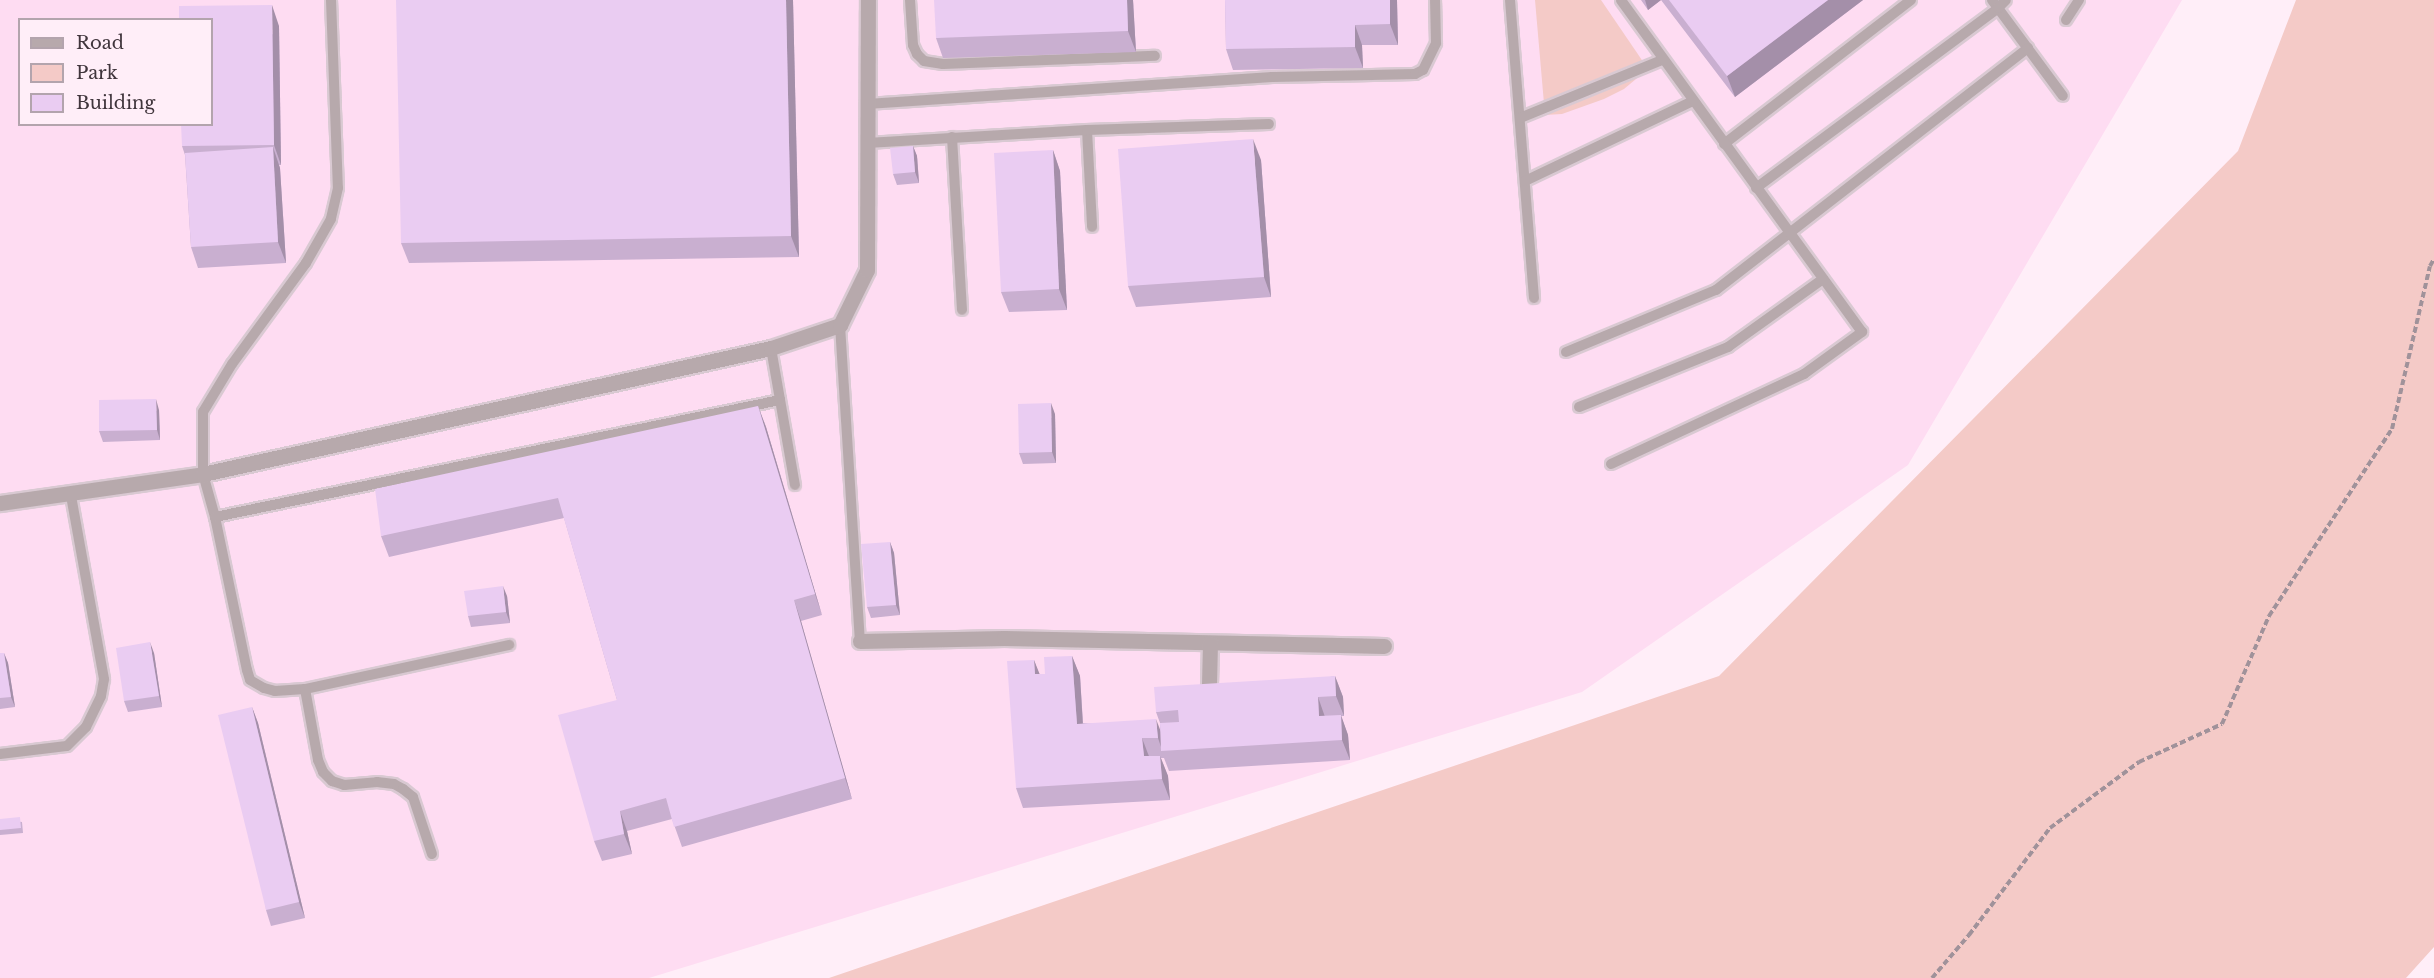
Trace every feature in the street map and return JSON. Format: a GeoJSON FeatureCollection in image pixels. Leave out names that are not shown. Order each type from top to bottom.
{"type":"FeatureCollection","features":[{"type":"Feature","properties":{"kind":"street"},"geometry":{"type":"LineString","coordinates":[[0,503],[71,495],[203,474],[771,348],[840,326],[867,270],[868,0]]}},
{"type":"Feature","properties":{"kind":"street"},"geometry":{"type":"LineString","coordinates":[[860,641],[1004,638],[1383,646]]}},
{"type":"Feature","properties":{"kind":"street"},"geometry":{"type":"LineString","coordinates":[[1209,684],[1210,643]]}},
{"type":"Feature","properties":{"kind":"lane"},"geometry":{"type":"LineString","coordinates":[[331,0],[338,188],[331,219],[306,263],[232,364],[203,412],[203,474],[215,517],[250,680],[256,686],[275,691],[305,689],[509,645]]}},
{"type":"Feature","properties":{"kind":"lane"},"geometry":{"type":"LineString","coordinates":[[910,0],[913,45],[917,54],[924,61],[943,64],[1155,56]]}},
{"type":"Feature","properties":{"kind":"lane"},"geometry":{"type":"LineString","coordinates":[[867,104],[1272,77],[1415,74],[1424,70],[1436,43],[1435,0]]}},
{"type":"Feature","properties":{"kind":"lane"},"geometry":{"type":"LineString","coordinates":[[1510,0],[1534,298]]}},
{"type":"Feature","properties":{"kind":"lane"},"geometry":{"type":"LineString","coordinates":[[1611,464],[1804,374],[1862,332],[1662,60],[1621,0]]}},
{"type":"Feature","properties":{"kind":"lane"},"geometry":{"type":"LineString","coordinates":[[1724,144],[1911,0]]}},
{"type":"Feature","properties":{"kind":"lane"},"geometry":{"type":"LineString","coordinates":[[2066,20],[2079,0]]}},
{"type":"Feature","properties":{"kind":"lane"},"geometry":{"type":"LineString","coordinates":[[1756,188],[1999,3],[2063,96]]}},
{"type":"Feature","properties":{"kind":"lane"},"geometry":{"type":"LineString","coordinates":[[1566,352],[1716,290],[2028,48]]}},
{"type":"Feature","properties":{"kind":"lane"},"geometry":{"type":"LineString","coordinates":[[1520,118],[1662,60]]}},
{"type":"Feature","properties":{"kind":"lane"},"geometry":{"type":"LineString","coordinates":[[1525,181],[1693,101]]}},
{"type":"Feature","properties":{"kind":"lane"},"geometry":{"type":"LineString","coordinates":[[867,144],[1087,130],[1269,124]]}},
{"type":"Feature","properties":{"kind":"lane"},"geometry":{"type":"LineString","coordinates":[[1087,130],[1092,227]]}},
{"type":"Feature","properties":{"kind":"lane"},"geometry":{"type":"LineString","coordinates":[[952,137],[962,310]]}},
{"type":"Feature","properties":{"kind":"lane"},"geometry":{"type":"LineString","coordinates":[[1579,407],[1728,346],[1823,279]]}},
{"type":"Feature","properties":{"kind":"lane"},"geometry":{"type":"LineString","coordinates":[[840,326],[860,641]]}},
{"type":"Feature","properties":{"kind":"lane"},"geometry":{"type":"LineString","coordinates":[[771,348],[795,485]]}},
{"type":"Feature","properties":{"kind":"lane"},"geometry":{"type":"LineString","coordinates":[[215,517],[780,400]]}},
{"type":"Feature","properties":{"kind":"lane"},"geometry":{"type":"LineString","coordinates":[[0,754],[67,746],[86,727],[101,696],[104,679],[71,495]]}},
{"type":"Feature","properties":{"kind":"lane"},"geometry":{"type":"LineString","coordinates":[[305,689],[318,760],[323,772],[332,781],[344,784],[377,782],[393,784],[403,789],[413,797],[432,854]]}},
{"type":"Feature","properties":{"kind":"path"},"geometry":{"type":"LineString","coordinates":[[1932,978],[1969,935],[2050,828],[2139,762],[2222,724],[2269,616],[2392,429],[2430,266],[2434,259]]}},
{"type":"Feature","properties":{"kind":"shaded area"},"geometry":{"type":"Polygon","coordinates":[[[0,0],[2182,0],[1908,465],[1582,692],[649,978],[0,978],[0,0]]]}},
{"type":"Feature","properties":{"kind":"green space"},"geometry":{"type":"Polygon","coordinates":[[[1535,0],[1601,0],[1648,69],[1624,89],[1604,99],[1562,114],[1545,115],[1535,0]]]}},
{"type":"Feature","properties":{"kind":"green space"},"geometry":{"type":"Polygon","coordinates":[[[2296,0],[2434,0],[2434,947],[2406,978],[829,978],[1719,676],[2238,151],[2296,0]]]}},
{"type":"Feature","properties":{"kind":"building"},"geometry":{"type":"Polygon","coordinates":[[[396,0],[786,0],[791,236],[401,243],[396,0]]]}},
{"type":"Feature","properties":{"kind":"building"},"geometry":{"type":"Polygon","coordinates":[[[934,0],[1127,0],[1128,31],[936,38],[934,0]]]}},
{"type":"Feature","properties":{"kind":"building"},"geometry":{"type":"Polygon","coordinates":[[[1225,0],[1390,0],[1390,24],[1355,25],[1355,47],[1226,49],[1225,0]]]}},
{"type":"Feature","properties":{"kind":"building"},"geometry":{"type":"Polygon","coordinates":[[[1669,0],[1828,0],[1727,76],[1669,0]]]}},
{"type":"Feature","properties":{"kind":"building"},"geometry":{"type":"Polygon","coordinates":[[[272,5],[274,145],[182,146],[181,126],[213,126],[213,18],[179,18],[179,6],[272,5]]]}},
{"type":"Feature","properties":{"kind":"building"},"geometry":{"type":"Polygon","coordinates":[[[1253,139],[1264,277],[1128,286],[1118,149],[1253,139]]]}},
{"type":"Feature","properties":{"kind":"building"},"geometry":{"type":"Polygon","coordinates":[[[913,146],[915,172],[893,174],[890,148],[913,146]]]}},
{"type":"Feature","properties":{"kind":"building"},"geometry":{"type":"Polygon","coordinates":[[[273,147],[278,242],[191,247],[185,153],[273,147]]]}},
{"type":"Feature","properties":{"kind":"building"},"geometry":{"type":"Polygon","coordinates":[[[1053,150],[1059,289],[1001,292],[994,153],[1053,150]]]}},
{"type":"Feature","properties":{"kind":"building"},"geometry":{"type":"Polygon","coordinates":[[[156,399],[157,430],[99,431],[99,400],[156,399]]]}},
{"type":"Feature","properties":{"kind":"building"},"geometry":{"type":"Polygon","coordinates":[[[1051,403],[1052,452],[1019,453],[1018,404],[1051,403]]]}},
{"type":"Feature","properties":{"kind":"building"},"geometry":{"type":"Polygon","coordinates":[[[758,406],[815,594],[794,600],[845,778],[674,827],[666,798],[620,811],[624,834],[594,841],[558,715],[617,700],[558,498],[381,536],[375,489],[758,406]]]}},
{"type":"Feature","properties":{"kind":"building"},"geometry":{"type":"Polygon","coordinates":[[[890,542],[896,605],[867,607],[861,544],[890,542]]]}},
{"type":"Feature","properties":{"kind":"building"},"geometry":{"type":"Polygon","coordinates":[[[503,586],[506,612],[468,616],[464,591],[503,586]]]}},
{"type":"Feature","properties":{"kind":"building"},"geometry":{"type":"Polygon","coordinates":[[[150,642],[159,696],[124,701],[116,648],[150,642]]]}},
{"type":"Feature","properties":{"kind":"building"},"geometry":{"type":"Polygon","coordinates":[[[0,653],[4,653],[11,697],[0,698],[0,653]]]}},
{"type":"Feature","properties":{"kind":"building"},"geometry":{"type":"Polygon","coordinates":[[[1072,656],[1077,724],[1156,719],[1158,738],[1142,738],[1144,756],[1160,756],[1162,779],[1016,788],[1007,661],[1034,660],[1035,674],[1045,674],[1044,657],[1072,656]]]}},
{"type":"Feature","properties":{"kind":"building"},"geometry":{"type":"Polygon","coordinates":[[[1335,676],[1336,696],[1318,697],[1319,716],[1341,715],[1342,740],[1161,751],[1160,723],[1179,722],[1178,710],[1156,712],[1154,687],[1335,676]]]}},
{"type":"Feature","properties":{"kind":"building"},"geometry":{"type":"Polygon","coordinates":[[[252,707],[299,902],[266,910],[218,715],[252,707]]]}},
{"type":"Feature","properties":{"kind":"building"},"geometry":{"type":"Polygon","coordinates":[[[20,817],[21,828],[0,830],[0,819],[20,817]]]}}]}
